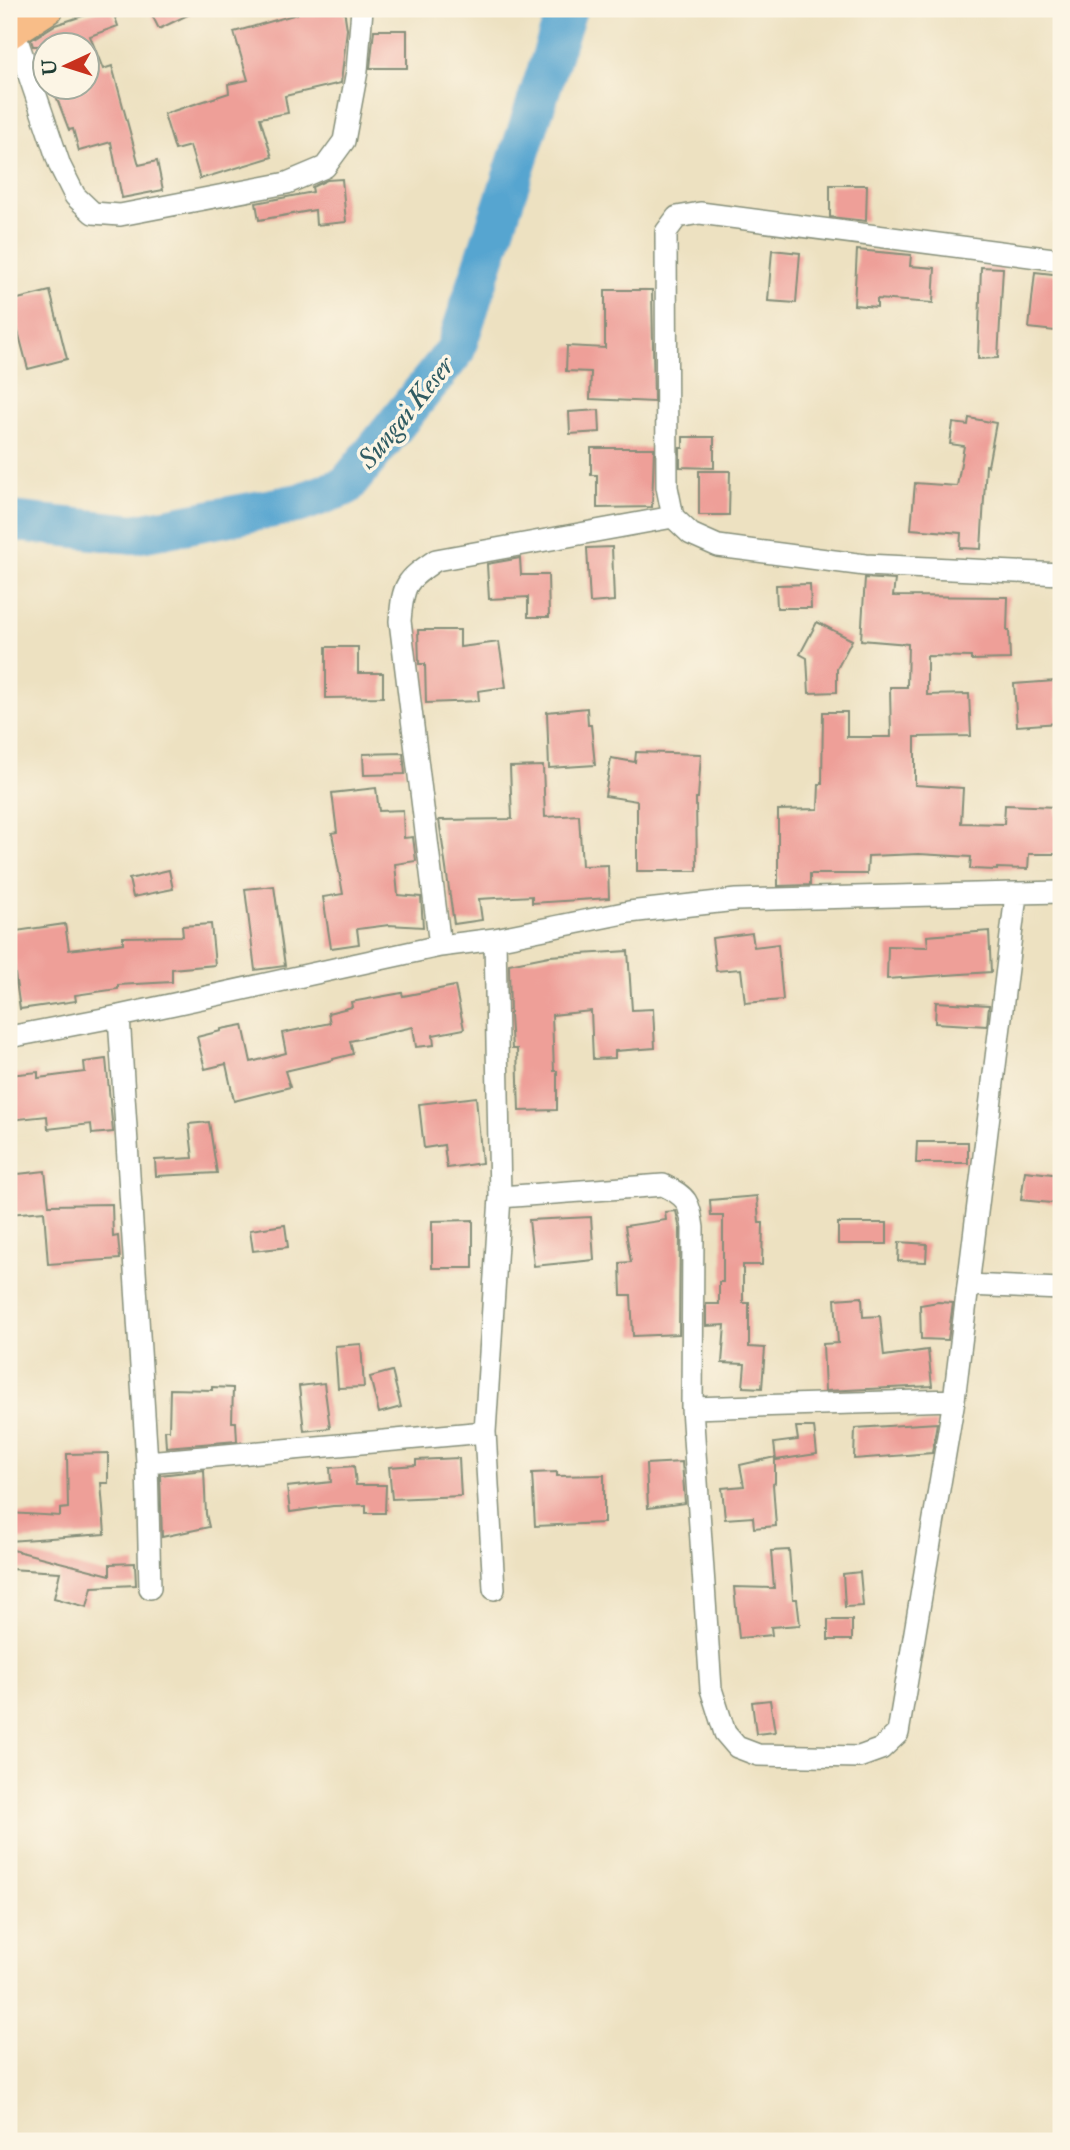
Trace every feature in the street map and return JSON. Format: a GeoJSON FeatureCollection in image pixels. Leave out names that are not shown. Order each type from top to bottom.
{"type":"FeatureCollection","features":[{"type":"Feature","properties":{"kind":"main road"},"geometry":{"type":"LineString","coordinates":[[12,33],[49,9]]}},
{"type":"Feature","properties":{"kind":"street"},"geometry":{"type":"LineString","coordinates":[[12,33],[60,166],[75,195],[93,213],[120,215],[287,183],[325,167],[344,141],[357,71],[362,9]]}},
{"type":"Feature","properties":{"kind":"street"},"geometry":{"type":"LineString","coordinates":[[1061,260],[700,213],[677,217],[666,232],[667,487],[673,517],[691,534],[718,545],[865,565],[1061,574]]}},
{"type":"Feature","properties":{"kind":"street"},"geometry":{"type":"LineString","coordinates":[[440,946],[400,621],[402,592],[415,574],[436,560],[673,517]]}},
{"type":"Feature","properties":{"kind":"street"},"geometry":{"type":"LineString","coordinates":[[9,1037],[440,946],[495,939],[629,912],[736,900],[1061,892]]}},
{"type":"Feature","properties":{"kind":"street"},"geometry":{"type":"LineString","coordinates":[[500,1197],[663,1185],[681,1194],[690,1208],[693,1228],[692,1408],[712,1689],[725,1733],[737,1747],[758,1755],[859,1757],[881,1749],[898,1733],[954,1400],[1016,895]]}},
{"type":"Feature","properties":{"kind":"street"},"geometry":{"type":"LineString","coordinates":[[494,1589],[485,1432],[500,1197],[495,939]]}},
{"type":"Feature","properties":{"kind":"street"},"geometry":{"type":"LineString","coordinates":[[118,1016],[147,1462],[150,1588]]}},
{"type":"Feature","properties":{"kind":"street"},"geometry":{"type":"LineString","coordinates":[[968,1285],[1061,1289]]}},
{"type":"Feature","properties":{"kind":"street"},"geometry":{"type":"LineString","coordinates":[[692,1408],[954,1400]]}},
{"type":"Feature","properties":{"kind":"street"},"geometry":{"type":"LineString","coordinates":[[147,1462],[485,1432]]}},
{"type":"Feature","properties":{"kind":"building"},"geometry":{"type":"Polygon","coordinates":[[[104,9],[112,9],[118,26],[101,32],[44,32],[55,25],[104,9]]]}},
{"type":"Feature","properties":{"kind":"building"},"geometry":{"type":"Polygon","coordinates":[[[149,9],[200,9],[159,29],[149,9]]]}},
{"type":"Feature","properties":{"kind":"building"},"geometry":{"type":"Polygon","coordinates":[[[296,9],[344,9],[347,29],[341,83],[285,96],[288,113],[260,118],[272,157],[200,179],[190,146],[175,150],[164,114],[229,93],[228,84],[248,80],[234,32],[297,14],[296,9]]]}},
{"type":"Feature","properties":{"kind":"building"},"geometry":{"type":"Polygon","coordinates":[[[374,30],[407,30],[407,68],[370,68],[374,30]]]}},
{"type":"Feature","properties":{"kind":"building"},"geometry":{"type":"Polygon","coordinates":[[[102,66],[103,69],[112,66],[139,165],[157,161],[163,190],[122,198],[111,142],[79,151],[73,129],[69,130],[58,102],[102,102],[102,66]]]}},
{"type":"Feature","properties":{"kind":"building"},"geometry":{"type":"Polygon","coordinates":[[[342,179],[346,222],[316,225],[315,210],[259,220],[256,203],[313,192],[312,187],[327,180],[342,179]]]}},
{"type":"Feature","properties":{"kind":"building"},"geometry":{"type":"Polygon","coordinates":[[[830,185],[867,185],[866,221],[830,217],[830,185]]]}},
{"type":"Feature","properties":{"kind":"building"},"geometry":{"type":"Polygon","coordinates":[[[772,250],[800,253],[796,303],[768,301],[772,250]]]}},
{"type":"Feature","properties":{"kind":"building"},"geometry":{"type":"Polygon","coordinates":[[[857,250],[911,255],[910,266],[935,268],[933,303],[877,299],[877,307],[854,305],[857,250]]]}},
{"type":"Feature","properties":{"kind":"building"},"geometry":{"type":"Polygon","coordinates":[[[981,267],[1003,268],[998,358],[978,359],[981,267]]]}},
{"type":"Feature","properties":{"kind":"building"},"geometry":{"type":"Polygon","coordinates":[[[1035,272],[1061,275],[1055,331],[1029,328],[1035,272]]]}},
{"type":"Feature","properties":{"kind":"building"},"geometry":{"type":"Polygon","coordinates":[[[605,290],[652,290],[654,402],[590,399],[591,372],[566,371],[567,346],[605,348],[605,290]]]}},
{"type":"Feature","properties":{"kind":"building"},"geometry":{"type":"Polygon","coordinates":[[[50,291],[67,359],[28,369],[10,301],[50,291]]]}},
{"type":"Feature","properties":{"kind":"building"},"geometry":{"type":"Polygon","coordinates":[[[599,410],[600,432],[570,434],[569,412],[599,410]]]}},
{"type":"Feature","properties":{"kind":"building"},"geometry":{"type":"Polygon","coordinates":[[[969,418],[996,423],[988,466],[986,465],[981,549],[960,548],[961,533],[911,529],[915,483],[957,486],[964,446],[950,444],[953,423],[968,425],[969,418]]]}},
{"type":"Feature","properties":{"kind":"building"},"geometry":{"type":"Polygon","coordinates":[[[683,437],[714,437],[714,468],[680,467],[683,437]]]}},
{"type":"Feature","properties":{"kind":"building"},"geometry":{"type":"Polygon","coordinates":[[[591,448],[654,448],[652,507],[597,508],[597,475],[591,475],[591,448]]]}},
{"type":"Feature","properties":{"kind":"building"},"geometry":{"type":"Polygon","coordinates":[[[699,471],[730,471],[729,515],[699,515],[699,471]]]}},
{"type":"Feature","properties":{"kind":"building"},"geometry":{"type":"Polygon","coordinates":[[[612,547],[614,601],[590,603],[587,548],[612,547]]]}},
{"type":"Feature","properties":{"kind":"building"},"geometry":{"type":"Polygon","coordinates":[[[520,558],[521,575],[548,575],[549,617],[528,617],[528,597],[489,599],[487,564],[520,558]]]}},
{"type":"Feature","properties":{"kind":"building"},"geometry":{"type":"Polygon","coordinates":[[[865,578],[895,580],[893,596],[1008,597],[1010,659],[971,660],[971,657],[927,656],[927,695],[969,694],[971,736],[915,737],[915,785],[963,788],[961,823],[1004,824],[1005,805],[1056,807],[1056,816],[1061,816],[1061,854],[1029,854],[1028,869],[997,870],[970,869],[971,857],[919,854],[868,856],[867,874],[810,874],[810,885],[778,886],[778,810],[818,809],[819,784],[822,784],[823,712],[847,712],[847,737],[891,737],[890,687],[907,687],[908,644],[861,640],[865,578]]]}},
{"type":"Feature","properties":{"kind":"building"},"geometry":{"type":"Polygon","coordinates":[[[810,584],[811,608],[777,608],[776,585],[810,584]]]}},
{"type":"Feature","properties":{"kind":"building"},"geometry":{"type":"Polygon","coordinates":[[[817,622],[852,640],[837,669],[837,692],[809,693],[807,658],[800,654],[817,622]]]}},
{"type":"Feature","properties":{"kind":"building"},"geometry":{"type":"Polygon","coordinates":[[[418,630],[460,630],[460,647],[499,642],[506,687],[478,691],[479,701],[426,703],[425,664],[419,664],[418,630]]]}},
{"type":"Feature","properties":{"kind":"building"},"geometry":{"type":"Polygon","coordinates":[[[326,647],[358,647],[358,673],[383,673],[383,697],[326,698],[326,647]]]}},
{"type":"Feature","properties":{"kind":"building"},"geometry":{"type":"Polygon","coordinates":[[[1055,681],[1058,723],[1017,726],[1014,684],[1055,681]]]}},
{"type":"Feature","properties":{"kind":"building"},"geometry":{"type":"Polygon","coordinates":[[[587,708],[595,765],[549,768],[547,712],[587,708]]]}},
{"type":"Feature","properties":{"kind":"building"},"geometry":{"type":"Polygon","coordinates":[[[636,752],[701,754],[696,798],[697,871],[637,871],[637,801],[605,796],[611,758],[635,762],[636,752]]]}},
{"type":"Feature","properties":{"kind":"building"},"geometry":{"type":"Polygon","coordinates":[[[403,753],[405,774],[364,775],[363,754],[403,753]]]}},
{"type":"Feature","properties":{"kind":"building"},"geometry":{"type":"Polygon","coordinates":[[[543,766],[545,817],[579,815],[582,866],[608,865],[609,898],[532,903],[532,896],[479,899],[482,920],[454,924],[439,820],[512,819],[510,767],[543,766]]]}},
{"type":"Feature","properties":{"kind":"building"},"geometry":{"type":"Polygon","coordinates":[[[376,788],[379,811],[403,810],[404,838],[413,837],[416,861],[395,864],[398,895],[421,897],[423,927],[389,925],[357,929],[359,944],[331,948],[323,897],[343,894],[332,833],[337,832],[332,793],[376,788]]]}},
{"type":"Feature","properties":{"kind":"building"},"geometry":{"type":"Polygon","coordinates":[[[169,870],[173,889],[133,897],[129,879],[169,870]]]}},
{"type":"Feature","properties":{"kind":"building"},"geometry":{"type":"Polygon","coordinates":[[[274,886],[285,966],[255,970],[245,889],[274,886]]]}},
{"type":"Feature","properties":{"kind":"building"},"geometry":{"type":"Polygon","coordinates":[[[65,924],[69,950],[123,943],[123,937],[183,936],[182,926],[211,924],[215,965],[172,969],[172,982],[118,985],[118,989],[75,995],[76,1001],[20,1009],[9,932],[65,924]]]}},
{"type":"Feature","properties":{"kind":"building"},"geometry":{"type":"Polygon","coordinates":[[[989,931],[991,972],[887,979],[888,946],[928,947],[927,936],[989,931]]]}},
{"type":"Feature","properties":{"kind":"building"},"geometry":{"type":"Polygon","coordinates":[[[752,933],[754,947],[778,944],[783,1000],[745,1003],[741,969],[716,971],[712,938],[752,933]]]}},
{"type":"Feature","properties":{"kind":"building"},"geometry":{"type":"Polygon","coordinates":[[[628,951],[632,1010],[653,1009],[655,1048],[615,1051],[615,1058],[593,1059],[591,1011],[552,1015],[557,1110],[519,1111],[517,1049],[512,1049],[509,964],[549,956],[628,951]]]}},
{"type":"Feature","properties":{"kind":"building"},"geometry":{"type":"Polygon","coordinates":[[[455,986],[464,1029],[433,1035],[434,1045],[416,1047],[413,1027],[350,1041],[353,1054],[285,1071],[290,1087],[234,1101],[226,1064],[205,1069],[197,1037],[221,1029],[243,1025],[251,1062],[286,1053],[282,1033],[330,1023],[328,1013],[352,1007],[351,1002],[455,986]]]}},
{"type":"Feature","properties":{"kind":"building"},"geometry":{"type":"Polygon","coordinates":[[[936,1002],[989,1005],[987,1026],[935,1023],[936,1002]]]}},
{"type":"Feature","properties":{"kind":"building"},"geometry":{"type":"Polygon","coordinates":[[[106,1059],[113,1132],[92,1134],[91,1124],[48,1129],[47,1116],[10,1120],[9,1075],[38,1072],[38,1078],[85,1072],[84,1062],[106,1059]]]}},
{"type":"Feature","properties":{"kind":"building"},"geometry":{"type":"Polygon","coordinates":[[[476,1097],[482,1163],[447,1168],[444,1145],[424,1148],[419,1104],[476,1097]]]}},
{"type":"Feature","properties":{"kind":"building"},"geometry":{"type":"Polygon","coordinates":[[[209,1122],[217,1173],[156,1176],[155,1160],[193,1158],[189,1124],[209,1122]]]}},
{"type":"Feature","properties":{"kind":"building"},"geometry":{"type":"Polygon","coordinates":[[[917,1142],[968,1142],[968,1163],[916,1163],[917,1142]]]}},
{"type":"Feature","properties":{"kind":"building"},"geometry":{"type":"Polygon","coordinates":[[[45,1171],[49,1205],[112,1204],[113,1237],[118,1236],[120,1259],[48,1264],[44,1211],[9,1214],[9,1175],[45,1171]]]}},
{"type":"Feature","properties":{"kind":"building"},"geometry":{"type":"Polygon","coordinates":[[[1025,1171],[1061,1175],[1061,1204],[1021,1200],[1025,1171]]]}},
{"type":"Feature","properties":{"kind":"building"},"geometry":{"type":"Polygon","coordinates":[[[757,1196],[759,1223],[763,1223],[762,1265],[743,1265],[743,1303],[749,1303],[749,1347],[765,1348],[762,1388],[743,1387],[745,1364],[722,1363],[725,1325],[706,1326],[706,1304],[719,1304],[719,1282],[723,1282],[723,1216],[711,1216],[710,1200],[757,1196]]]}},
{"type":"Feature","properties":{"kind":"building"},"geometry":{"type":"Polygon","coordinates":[[[676,1211],[680,1229],[679,1334],[633,1336],[631,1295],[621,1295],[620,1263],[631,1262],[625,1226],[666,1220],[665,1212],[676,1211]]]}},
{"type":"Feature","properties":{"kind":"building"},"geometry":{"type":"Polygon","coordinates":[[[591,1217],[594,1260],[534,1266],[529,1220],[591,1217]]]}},
{"type":"Feature","properties":{"kind":"building"},"geometry":{"type":"Polygon","coordinates":[[[473,1220],[473,1268],[432,1268],[432,1221],[473,1220]]]}},
{"type":"Feature","properties":{"kind":"building"},"geometry":{"type":"Polygon","coordinates":[[[838,1223],[887,1223],[887,1244],[838,1244],[838,1223]]]}},
{"type":"Feature","properties":{"kind":"building"},"geometry":{"type":"Polygon","coordinates":[[[285,1225],[288,1247],[253,1251],[250,1230],[285,1225]]]}},
{"type":"Feature","properties":{"kind":"building"},"geometry":{"type":"Polygon","coordinates":[[[899,1242],[927,1244],[926,1262],[898,1261],[899,1242]]]}},
{"type":"Feature","properties":{"kind":"building"},"geometry":{"type":"Polygon","coordinates":[[[862,1297],[863,1317],[880,1316],[884,1356],[928,1350],[932,1386],[825,1391],[823,1344],[838,1343],[835,1299],[862,1297]]]}},
{"type":"Feature","properties":{"kind":"building"},"geometry":{"type":"Polygon","coordinates":[[[953,1303],[948,1340],[921,1339],[920,1305],[953,1303]]]}},
{"type":"Feature","properties":{"kind":"building"},"geometry":{"type":"Polygon","coordinates":[[[361,1344],[364,1387],[338,1388],[335,1346],[361,1344]]]}},
{"type":"Feature","properties":{"kind":"building"},"geometry":{"type":"Polygon","coordinates":[[[392,1371],[401,1407],[379,1413],[370,1377],[392,1371]]]}},
{"type":"Feature","properties":{"kind":"building"},"geometry":{"type":"Polygon","coordinates":[[[324,1383],[330,1428],[304,1431],[299,1386],[324,1383]]]}},
{"type":"Feature","properties":{"kind":"building"},"geometry":{"type":"Polygon","coordinates":[[[212,1387],[233,1388],[232,1422],[236,1422],[237,1441],[166,1447],[165,1430],[169,1430],[170,1389],[212,1390],[212,1387]]]}},
{"type":"Feature","properties":{"kind":"building"},"geometry":{"type":"Polygon","coordinates":[[[937,1423],[932,1453],[854,1459],[855,1428],[937,1423]]]}},
{"type":"Feature","properties":{"kind":"building"},"geometry":{"type":"Polygon","coordinates":[[[796,1427],[814,1427],[817,1454],[776,1460],[774,1443],[798,1440],[796,1427]]]}},
{"type":"Feature","properties":{"kind":"building"},"geometry":{"type":"Polygon","coordinates":[[[108,1453],[108,1483],[101,1483],[105,1534],[9,1541],[9,1513],[60,1516],[60,1509],[68,1508],[67,1454],[108,1453]]]}},
{"type":"Feature","properties":{"kind":"building"},"geometry":{"type":"Polygon","coordinates":[[[775,1457],[773,1484],[776,1526],[754,1528],[753,1517],[725,1519],[722,1488],[744,1486],[740,1465],[775,1457]]]}},
{"type":"Feature","properties":{"kind":"building"},"geometry":{"type":"Polygon","coordinates":[[[459,1458],[461,1496],[392,1499],[389,1467],[416,1465],[416,1460],[459,1458]]]}},
{"type":"Feature","properties":{"kind":"building"},"geometry":{"type":"Polygon","coordinates":[[[682,1462],[685,1503],[648,1508],[646,1464],[682,1462]]]}},
{"type":"Feature","properties":{"kind":"building"},"geometry":{"type":"Polygon","coordinates":[[[354,1466],[356,1485],[386,1485],[385,1513],[366,1513],[366,1505],[290,1512],[287,1487],[331,1482],[330,1468],[354,1466]]]}},
{"type":"Feature","properties":{"kind":"building"},"geometry":{"type":"Polygon","coordinates":[[[204,1470],[209,1527],[162,1537],[160,1475],[204,1470]]]}},
{"type":"Feature","properties":{"kind":"building"},"geometry":{"type":"Polygon","coordinates":[[[557,1472],[557,1476],[604,1475],[604,1523],[535,1526],[532,1473],[557,1472]]]}},
{"type":"Feature","properties":{"kind":"building"},"geometry":{"type":"Polygon","coordinates":[[[9,1549],[110,1575],[110,1564],[135,1563],[136,1585],[92,1587],[87,1607],[54,1598],[60,1572],[9,1569],[9,1549]]]}},
{"type":"Feature","properties":{"kind":"building"},"geometry":{"type":"Polygon","coordinates":[[[789,1550],[793,1599],[797,1599],[800,1625],[771,1627],[772,1635],[739,1638],[734,1587],[774,1588],[771,1551],[789,1550]]]}},
{"type":"Feature","properties":{"kind":"building"},"geometry":{"type":"Polygon","coordinates":[[[860,1572],[863,1606],[845,1607],[843,1574],[860,1572]]]}},
{"type":"Feature","properties":{"kind":"building"},"geometry":{"type":"Polygon","coordinates":[[[828,1620],[852,1620],[852,1640],[828,1640],[828,1620]]]}},
{"type":"Feature","properties":{"kind":"building"},"geometry":{"type":"Polygon","coordinates":[[[770,1700],[775,1732],[756,1734],[752,1702],[770,1700]]]}},
{"type":"Feature","properties":{"kind":"waterway","name":"Sungai Keser"},"geometry":{"type":"LineString","coordinates":[[9,521],[134,534],[300,503],[346,486],[455,351],[567,9]]}}]}
